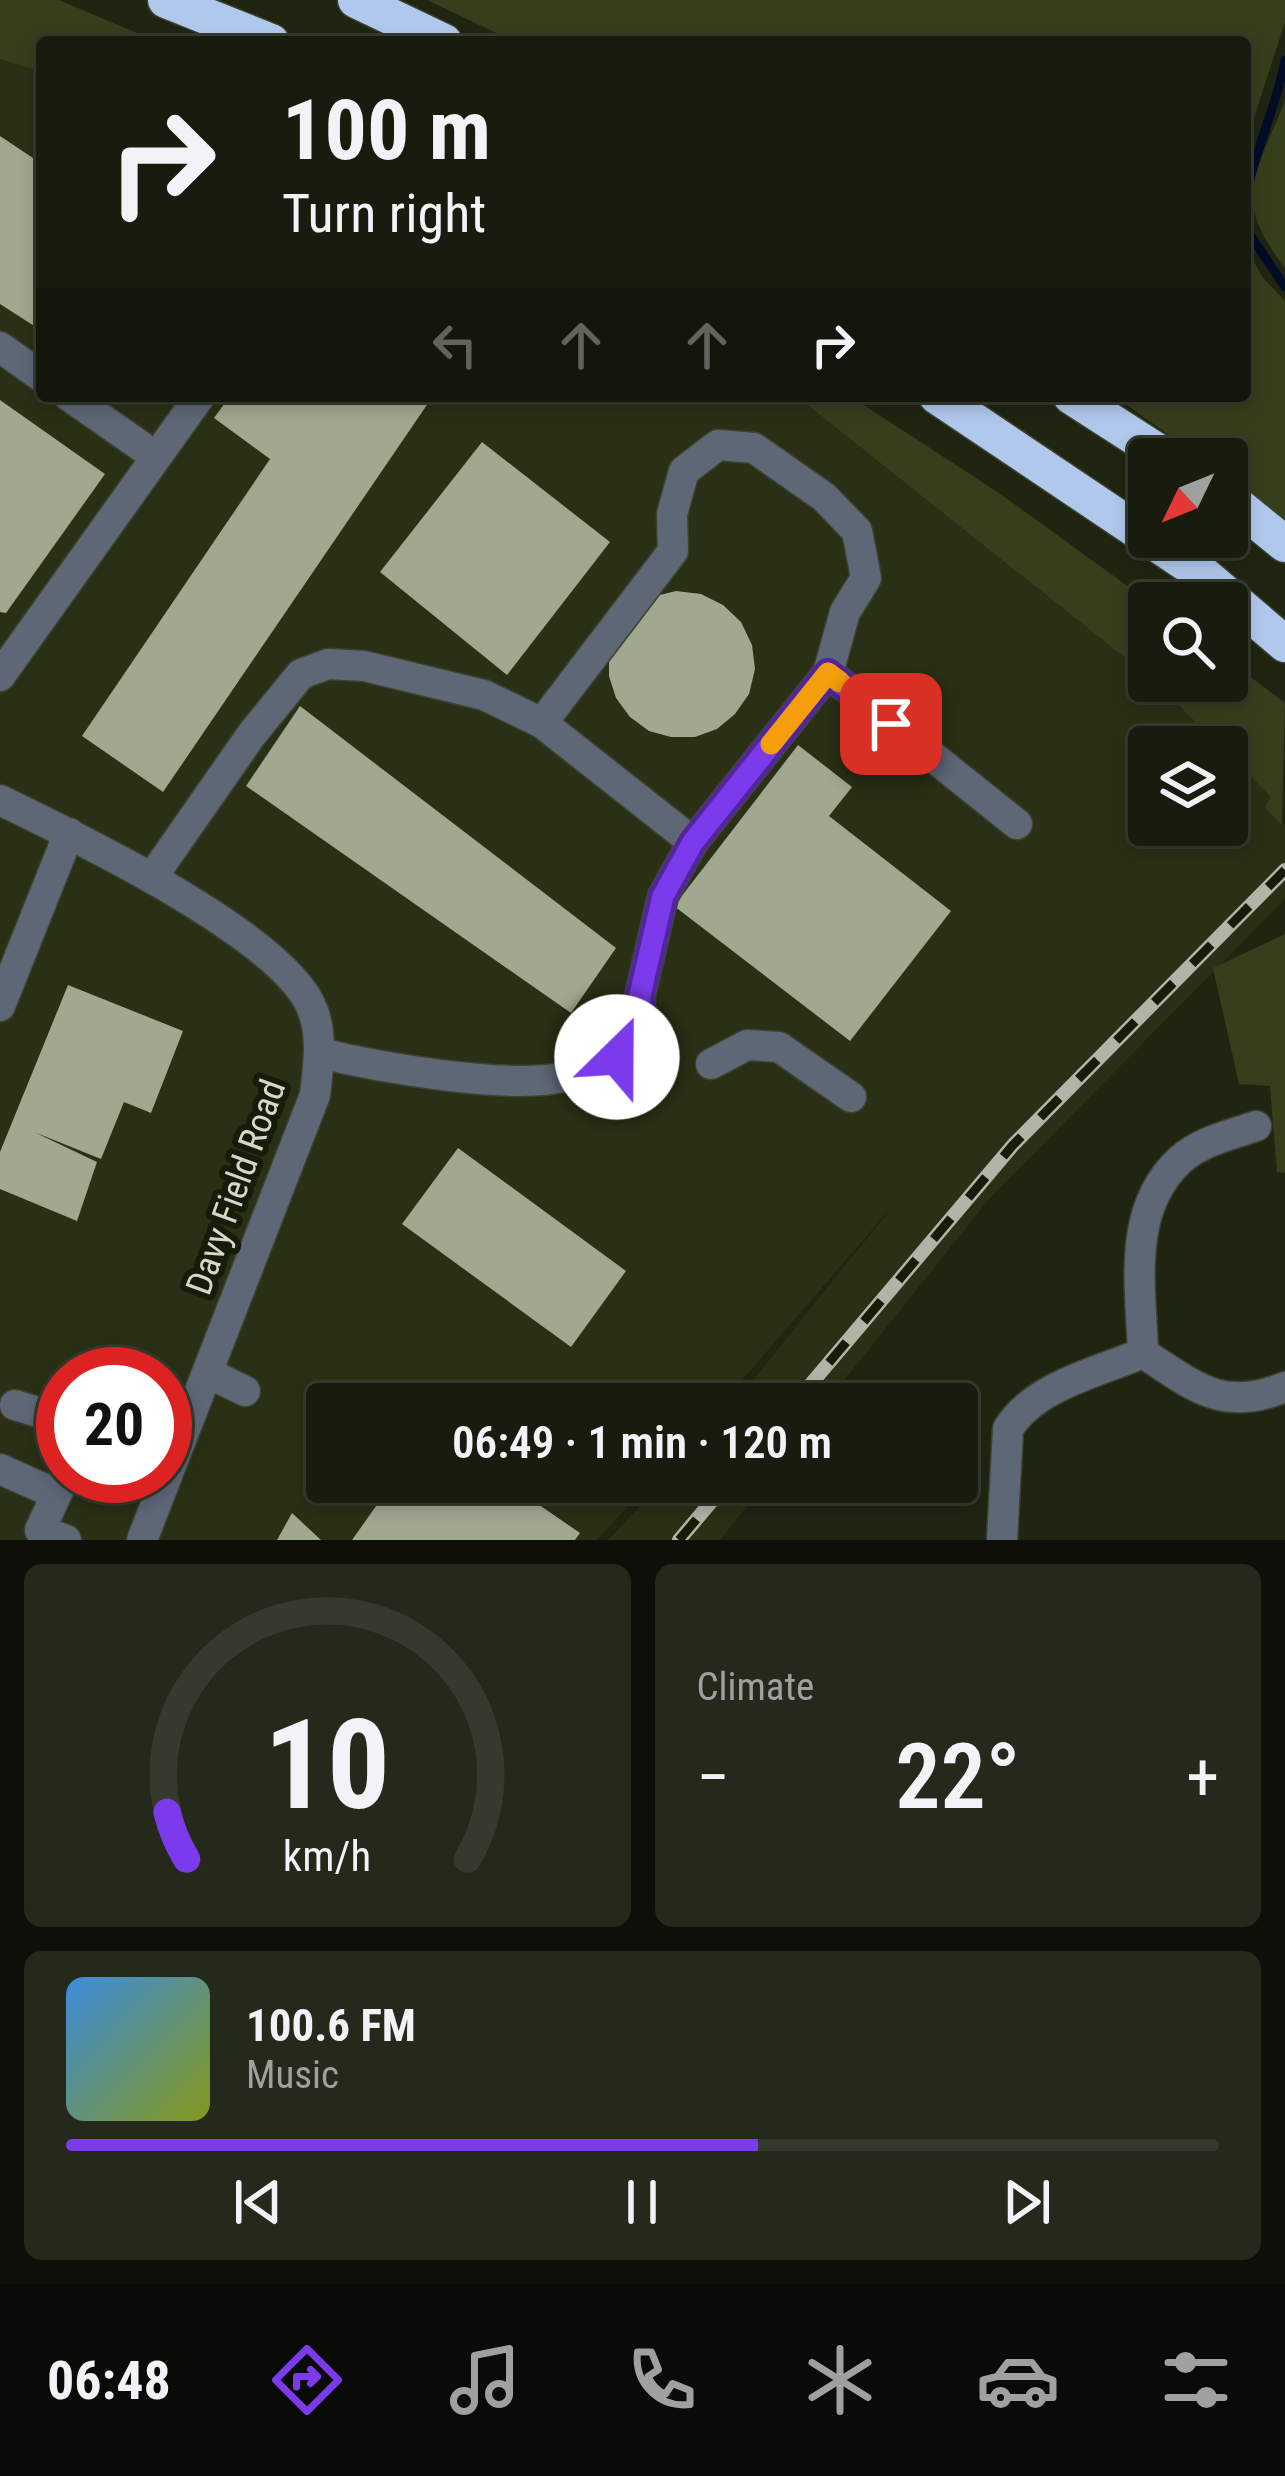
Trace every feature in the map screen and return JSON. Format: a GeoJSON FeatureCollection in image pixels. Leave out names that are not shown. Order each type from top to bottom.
{"type":"FeatureCollection","features":[{"type":"Feature","properties":{"kind":"highway"},"geometry":{"type":"LineString","coordinates":[[166,0],[256,36]]}},
{"type":"Feature","properties":{"kind":"highway"},"geometry":{"type":"LineString","coordinates":[[356,0],[431,36]]}},
{"type":"Feature","properties":{"kind":"highway"},"geometry":{"type":"LineString","coordinates":[[947,402],[1205,576],[1285,644]]}},
{"type":"Feature","properties":{"kind":"highway"},"geometry":{"type":"LineString","coordinates":[[1080,402],[1136,438]]}},
{"type":"Feature","properties":{"kind":"highway"},"geometry":{"type":"LineString","coordinates":[[1248,514],[1285,544]]}},
{"type":"Feature","properties":{"kind":"street"},"geometry":{"type":"LineString","coordinates":[[0,347],[36,373]]}},
{"type":"Feature","properties":{"kind":"street"},"geometry":{"type":"LineString","coordinates":[[78,402],[155,456]]}},
{"type":"Feature","properties":{"kind":"street"},"geometry":{"type":"LineString","coordinates":[[0,676],[196,402]]}},
{"type":"Feature","properties":{"kind":"street"},"geometry":{"type":"LineString","coordinates":[[320,1053],[362,1064],[492,1079],[561,1078],[617,1057],[640,1014],[640,995],[663,896],[693,842],[828,673],[845,612],[866,578],[857,531],[824,497],[754,448],[718,445],[684,471],[672,514],[673,551],[542,723]]}},
{"type":"Feature","properties":{"kind":"street"},"geometry":{"type":"LineString","coordinates":[[152,876],[252,734],[301,674],[328,664],[364,666],[484,694],[542,723],[693,842]]}},
{"type":"Feature","properties":{"kind":"street"},"geometry":{"type":"LineString","coordinates":[[828,673],[1017,824]]}},
{"type":"Feature","properties":{"kind":"street","name":"Davy Field Road"},"geometry":{"type":"LineString","coordinates":[[0,800],[152,876],[275,961],[314,1012],[320,1053],[315,1094],[142,1540]]}},
{"type":"Feature","properties":{"kind":"street"},"geometry":{"type":"LineString","coordinates":[[0,1006],[69,833]]}},
{"type":"Feature","properties":{"kind":"street"},"geometry":{"type":"LineString","coordinates":[[711,1064],[747,1045],[779,1047],[851,1096]]}},
{"type":"Feature","properties":{"kind":"street"},"geometry":{"type":"LineString","coordinates":[[1143,1353],[1138,1249],[1160,1184],[1181,1159],[1199,1147],[1256,1126]]}},
{"type":"Feature","properties":{"kind":"street"},"geometry":{"type":"LineString","coordinates":[[1143,1353],[1215,1396],[1243,1399],[1285,1387]]}},
{"type":"Feature","properties":{"kind":"street"},"geometry":{"type":"LineString","coordinates":[[1002,1540],[1008,1429],[1017,1413],[1034,1400],[1143,1353]]}},
{"type":"Feature","properties":{"kind":"street"},"geometry":{"type":"LineString","coordinates":[[208,1373],[245,1391]]}},
{"type":"Feature","properties":{"kind":"street"},"geometry":{"type":"LineString","coordinates":[[15,1405],[36,1412]]}},
{"type":"Feature","properties":{"kind":"street"},"geometry":{"type":"LineString","coordinates":[[0,1469],[36,1478]]}},
{"type":"Feature","properties":{"kind":"street"},"geometry":{"type":"LineString","coordinates":[[48,1537],[56,1503]]}},
{"type":"Feature","properties":{"kind":"shaded area"},"geometry":{"type":"Polygon","coordinates":[[[0,0],[59,0],[144,36],[36,36],[36,70],[0,59],[0,0]]]}},
{"type":"Feature","properties":{"kind":"shaded area"},"geometry":{"type":"Polygon","coordinates":[[[427,0],[1285,0],[1285,22],[1251,127],[1251,36],[502,36],[427,0]]]}},
{"type":"Feature","properties":{"kind":"shaded area"},"geometry":{"type":"Polygon","coordinates":[[[0,59],[36,70],[36,402],[801,402],[1128,660],[1128,702],[1176,702],[1200,726],[1128,726],[1128,846],[1248,846],[1248,774],[1272,798],[1282,826],[1285,824],[1285,899],[989,1199],[842,1383],[751,1383],[897,1201],[739,1383],[306,1383],[306,1503],[631,1503],[597,1540],[0,1540],[0,59]]]}},
{"type":"Feature","properties":{"kind":"shaded area"},"geometry":{"type":"Polygon","coordinates":[[[1285,100],[1285,268],[1257,222],[1253,186],[1285,100]]]}},
{"type":"Feature","properties":{"kind":"shaded area"},"geometry":{"type":"Polygon","coordinates":[[[1251,257],[1285,301],[1285,519],[1248,492],[1248,438],[1173,438],[1122,402],[1251,402],[1251,257]]]}},
{"type":"Feature","properties":{"kind":"shaded area"},"geometry":{"type":"Polygon","coordinates":[[[801,402],[859,402],[999,493],[1128,586],[1128,660],[801,402]]]}},
{"type":"Feature","properties":{"kind":"shaded area"},"geometry":{"type":"Polygon","coordinates":[[[1248,675],[1285,703],[1282,826],[1265,807],[1271,797],[1248,774],[1248,726],[1200,726],[1175,702],[1248,702],[1248,675]]]}},
{"type":"Feature","properties":{"kind":"shaded area"},"geometry":{"type":"Polygon","coordinates":[[[1285,934],[1285,1173],[1277,1172],[1270,1086],[1239,1084],[1213,968],[1285,934]]]}},
{"type":"Feature","properties":{"kind":"shaded area"},"geometry":{"type":"Polygon","coordinates":[[[643,1503],[749,1503],[720,1540],[608,1540],[643,1503]]]}},
{"type":"Feature","properties":{"kind":"building"},"geometry":{"type":"Polygon","coordinates":[[[0,136],[36,160],[36,327],[0,304],[0,136]]]}},
{"type":"Feature","properties":{"kind":"building"},"geometry":{"type":"Polygon","coordinates":[[[0,400],[105,474],[6,613],[0,612],[0,400]]]}},
{"type":"Feature","properties":{"kind":"building"},"geometry":{"type":"Polygon","coordinates":[[[226,402],[429,402],[163,792],[82,736],[270,459],[214,418],[226,402]]]}},
{"type":"Feature","properties":{"kind":"building"},"geometry":{"type":"Polygon","coordinates":[[[482,442],[610,542],[507,675],[380,572],[482,442]]]}},
{"type":"Feature","properties":{"kind":"building"},"geometry":{"type":"Polygon","coordinates":[[[676,591],[701,594],[723,605],[741,622],[752,645],[755,669],[749,694],[717,729],[695,737],[649,731],[616,698],[609,676],[609,653],[652,597],[676,591]]]}},
{"type":"Feature","properties":{"kind":"building"},"geometry":{"type":"Polygon","coordinates":[[[300,706],[616,948],[571,1013],[246,786],[300,706]]]}},
{"type":"Feature","properties":{"kind":"building"},"geometry":{"type":"Polygon","coordinates":[[[798,745],[852,787],[829,816],[951,911],[850,1041],[674,906],[798,745]]]}},
{"type":"Feature","properties":{"kind":"building"},"geometry":{"type":"Polygon","coordinates":[[[68,985],[183,1031],[151,1113],[124,1102],[101,1159],[34,1132],[97,1162],[77,1221],[0,1189],[0,1152],[68,985]]]}},
{"type":"Feature","properties":{"kind":"building"},"geometry":{"type":"Polygon","coordinates":[[[458,1148],[626,1271],[571,1347],[402,1224],[458,1148]]]}},
{"type":"Feature","properties":{"kind":"building"},"geometry":{"type":"Polygon","coordinates":[[[378,1503],[536,1503],[580,1533],[575,1540],[352,1540],[378,1503]]]}},
{"type":"Feature","properties":{"kind":"building"},"geometry":{"type":"Polygon","coordinates":[[[292,1513],[321,1540],[277,1540],[292,1513]]]}},
{"type":"Feature","properties":{"kind":"waterway"},"geometry":{"type":"LineString","coordinates":[[1251,179],[1285,60]]}},
{"type":"Feature","properties":{"kind":"waterway"},"geometry":{"type":"LineString","coordinates":[[1251,236],[1285,287]]}},
{"type":"Feature","properties":{"kind":"railway"},"geometry":{"type":"LineString","coordinates":[[812,1383],[1013,1145],[1285,870]]}},
{"type":"Feature","properties":{"kind":"railway"},"geometry":{"type":"LineString","coordinates":[[679,1540],[710,1503]]}},
{"type":"Feature","properties":{"kind":"slow traffic"},"geometry":{"type":"LineString","coordinates":[[771,744],[828,673],[840,682]]}},
{"type":"Feature","properties":{"kind":"route"},"geometry":{"type":"LineString","coordinates":[[617,1057],[640,1014],[640,995],[663,896],[693,842],[828,673],[891,724]]}}]}
